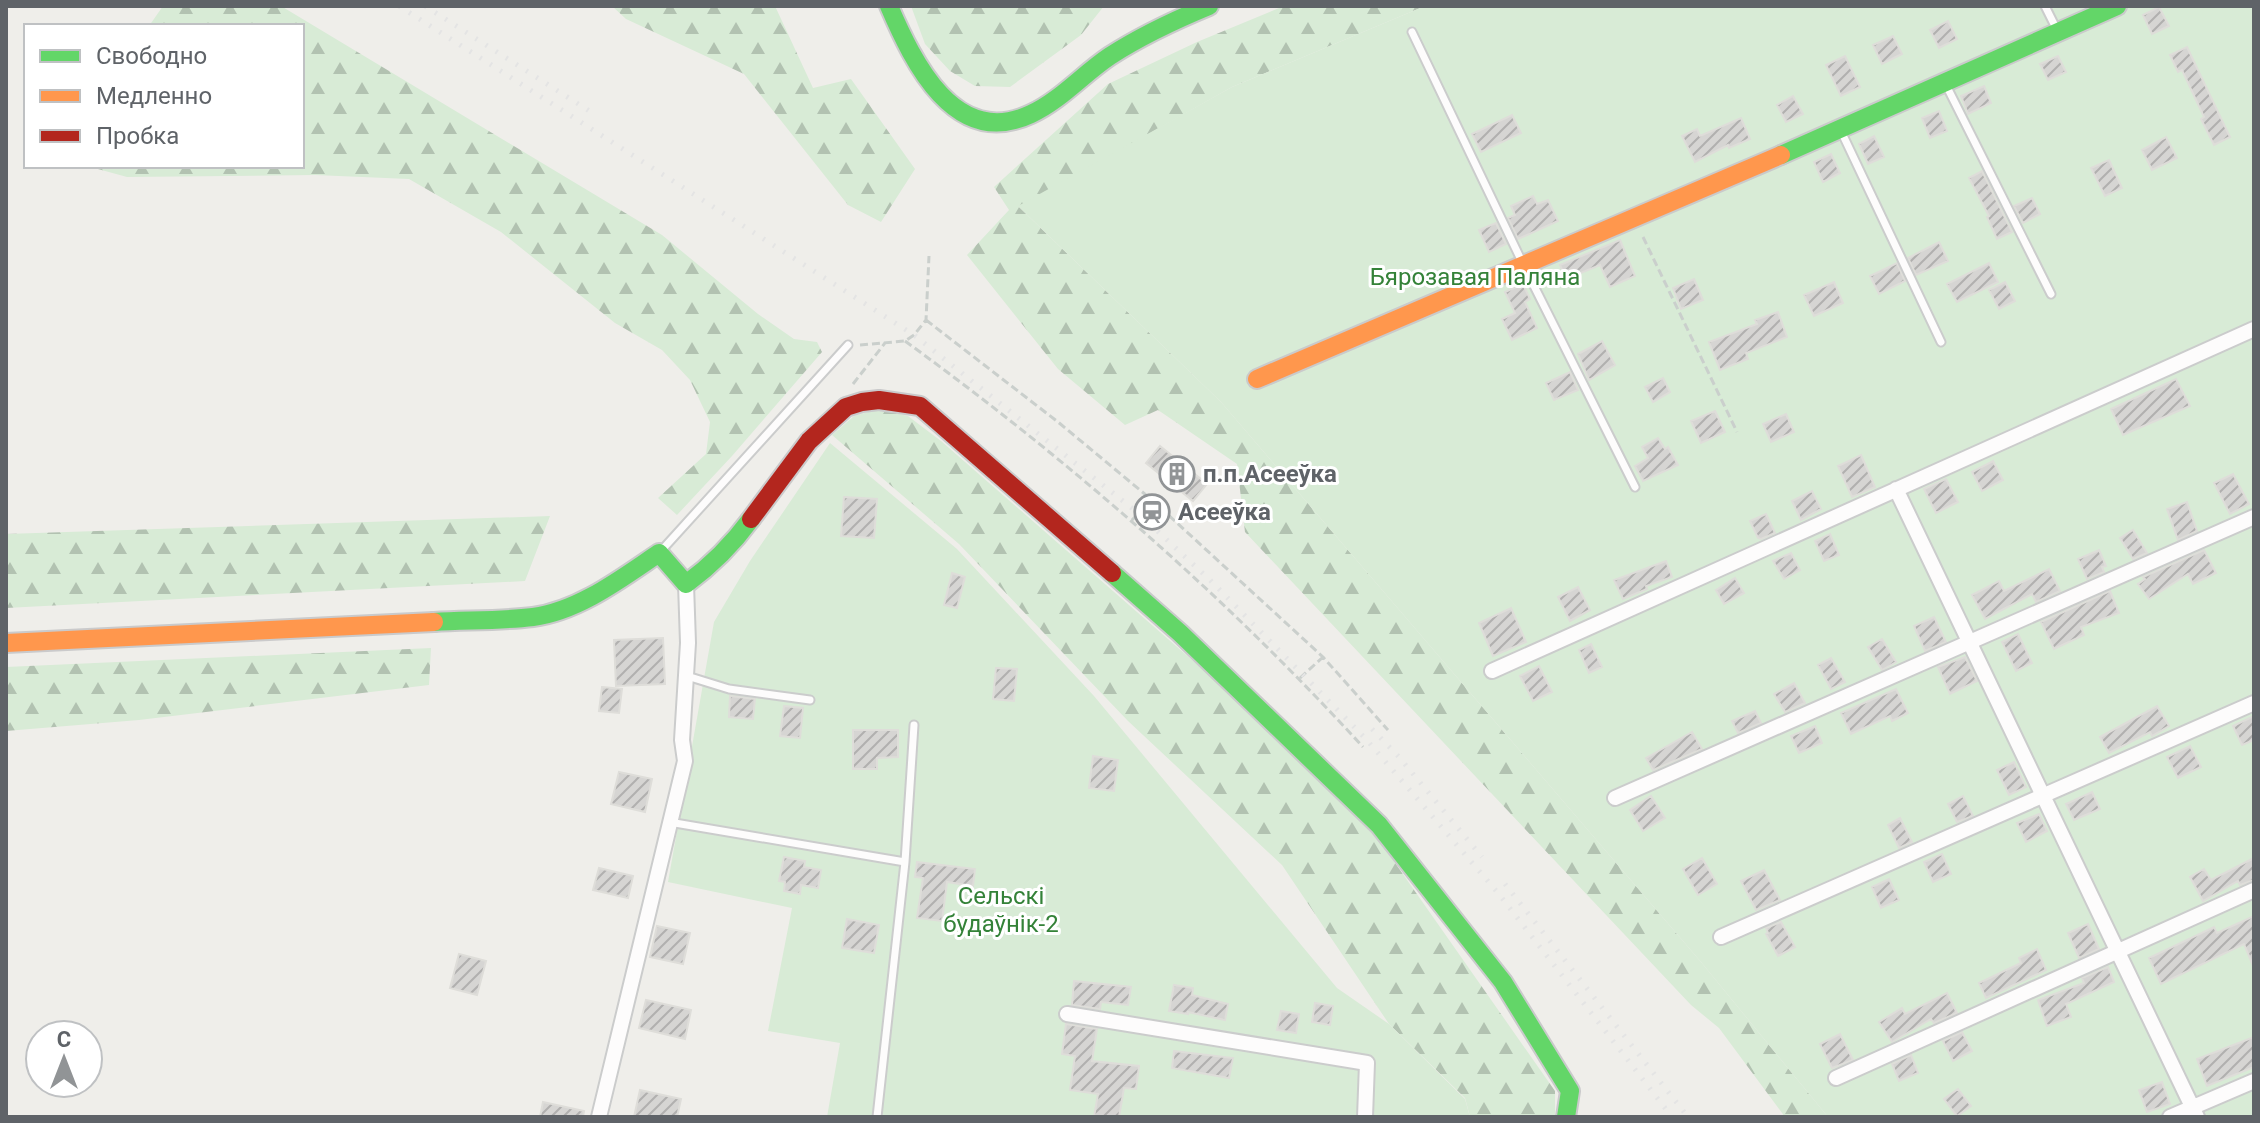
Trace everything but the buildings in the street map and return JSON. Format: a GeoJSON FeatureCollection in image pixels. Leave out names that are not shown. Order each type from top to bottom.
{"type":"FeatureCollection","features":[{"type":"Feature","properties":{"kind":"street"},"geometry":{"type":"LineString","coordinates":[[889,6],[932,89],[964,115],[992,122],[1019,120],[1034,112],[1123,48],[1209,6]]}},
{"type":"Feature","properties":{"kind":"street"},"geometry":{"type":"LineString","coordinates":[[1257,379],[1634,219],[2117,6]]}},
{"type":"Feature","properties":{"kind":"street"},"geometry":{"type":"LineString","coordinates":[[1492,671],[2254,329]]}},
{"type":"Feature","properties":{"kind":"street"},"geometry":{"type":"LineString","coordinates":[[686,584],[701,575],[727,550],[812,437],[850,405],[882,398],[920,406],[1180,633],[1379,825],[1503,982],[1570,1091],[1566,1117]]}},
{"type":"Feature","properties":{"kind":"street"},"geometry":{"type":"LineString","coordinates":[[1896,489],[2195,1112]]}},
{"type":"Feature","properties":{"kind":"street"},"geometry":{"type":"LineString","coordinates":[[1615,798],[2254,517]]}},
{"type":"Feature","properties":{"kind":"street"},"geometry":{"type":"LineString","coordinates":[[6,643],[535,617],[590,598],[659,553],[686,584],[688,643],[682,740],[685,761],[599,1117]]}},
{"type":"Feature","properties":{"kind":"street"},"geometry":{"type":"LineString","coordinates":[[1721,937],[2254,703]]}},
{"type":"Feature","properties":{"kind":"street"},"geometry":{"type":"LineString","coordinates":[[1836,1078],[2254,890]]}},
{"type":"Feature","properties":{"kind":"street"},"geometry":{"type":"LineString","coordinates":[[1067,1014],[1367,1063],[1365,1117]]}},
{"type":"Feature","properties":{"kind":"street"},"geometry":{"type":"LineString","coordinates":[[2170,1117],[2195,1112],[2254,1081]]}},
{"type":"Feature","properties":{"kind":"lane"},"geometry":{"type":"LineString","coordinates":[[2045,6],[2059,34]]}},
{"type":"Feature","properties":{"kind":"lane"},"geometry":{"type":"LineString","coordinates":[[1412,32],[1524,266],[1635,487]]}},
{"type":"Feature","properties":{"kind":"lane"},"geometry":{"type":"LineString","coordinates":[[1945,83],[2051,294]]}},
{"type":"Feature","properties":{"kind":"lane"},"geometry":{"type":"LineString","coordinates":[[1840,129],[1941,342]]}},
{"type":"Feature","properties":{"kind":"lane"},"geometry":{"type":"LineString","coordinates":[[659,553],[848,345]]}},
{"type":"Feature","properties":{"kind":"lane"},"geometry":{"type":"LineString","coordinates":[[685,676],[729,689],[810,700]]}},
{"type":"Feature","properties":{"kind":"lane"},"geometry":{"type":"LineString","coordinates":[[877,1117],[905,862],[914,725]]}},
{"type":"Feature","properties":{"kind":"lane"},"geometry":{"type":"LineString","coordinates":[[669,822],[905,862]]}},
{"type":"Feature","properties":{"kind":"path"},"geometry":{"type":"LineString","coordinates":[[1634,219],[1737,432]]}},
{"type":"Feature","properties":{"kind":"path"},"geometry":{"type":"LineString","coordinates":[[848,345],[905,341],[914,335],[926,320],[929,256]]}},
{"type":"Feature","properties":{"kind":"path"},"geometry":{"type":"LineString","coordinates":[[926,320],[1058,422],[1152,500],[1323,657],[1388,730]]}},
{"type":"Feature","properties":{"kind":"path"},"geometry":{"type":"LineString","coordinates":[[905,341],[973,391],[1131,521],[1300,678],[1363,747]]}},
{"type":"Feature","properties":{"kind":"path"},"geometry":{"type":"LineString","coordinates":[[1131,521],[1152,500]]}},
{"type":"Feature","properties":{"kind":"path"},"geometry":{"type":"LineString","coordinates":[[1300,678],[1323,657]]}},
{"type":"Feature","properties":{"kind":"green space"},"geometry":{"type":"Polygon","coordinates":[[[163,6],[281,6],[662,235],[758,314],[794,339],[817,342],[822,352],[677,515],[658,498],[706,454],[710,422],[690,380],[662,350],[615,323],[501,232],[409,179],[315,175],[127,177],[94,168],[304,168],[304,24],[150,24],[163,6]]]}},
{"type":"Feature","properties":{"kind":"green space"},"geometry":{"type":"Polygon","coordinates":[[[612,6],[775,6],[813,88],[851,79],[915,169],[881,222],[848,205],[744,74],[626,19],[612,6]]]}},
{"type":"Feature","properties":{"kind":"green space"},"geometry":{"type":"Polygon","coordinates":[[[911,6],[1104,6],[1081,35],[1010,87],[975,86],[950,71],[925,44],[911,6]]]}},
{"type":"Feature","properties":{"kind":"green space"},"geometry":{"type":"Polygon","coordinates":[[[1284,6],[1425,6],[1232,87],[1019,207],[1221,402],[1701,962],[1828,1117],[1785,1117],[1719,1028],[1691,1005],[1245,532],[1237,464],[1158,410],[1125,425],[1058,369],[967,255],[1009,210],[994,187],[1108,84],[1284,6]]]}},
{"type":"Feature","properties":{"kind":"green space","name":"Бярозавая Паляна"},"geometry":{"type":"Polygon","coordinates":[[[1425,6],[2254,6],[2254,1117],[1828,1117],[1701,962],[1221,402],[1018,206],[1232,87],[1425,6]]]}},
{"type":"Feature","properties":{"kind":"green space"},"geometry":{"type":"Polygon","coordinates":[[[879,409],[908,416],[941,441],[1223,687],[1379,840],[1555,1091],[1555,1117],[1470,1117],[1465,1098],[1389,1024],[1282,865],[1128,721],[959,544],[832,435],[854,416],[879,409]]]}},
{"type":"Feature","properties":{"kind":"green space","name":"Сельскі будаўнік-2"},"geometry":{"type":"Polygon","coordinates":[[[830,443],[957,549],[1094,696],[1337,988],[1389,1024],[1465,1099],[1470,1117],[827,1117],[840,1043],[768,1031],[792,908],[668,882],[714,622],[750,561],[830,443]]]}},
{"type":"Feature","properties":{"kind":"green space"},"geometry":{"type":"Polygon","coordinates":[[[550,516],[525,581],[6,608],[6,534],[550,516]]]}},
{"type":"Feature","properties":{"kind":"green space"},"geometry":{"type":"Polygon","coordinates":[[[431,648],[429,685],[139,720],[6,731],[6,667],[431,648]]]}},
{"type":"Feature","properties":{"kind":"railway"},"geometry":{"type":"LineString","coordinates":[[399,6],[914,335],[1138,513],[1210,580],[1366,739],[1498,893],[1672,1117]]}},
{"type":"Feature","properties":{"kind":"railway"},"geometry":{"type":"LineString","coordinates":[[425,6],[594,114]]}},
{"type":"Feature","properties":{"kind":"railway"},"geometry":{"type":"LineString","coordinates":[[1372,729],[1482,857]]}},
{"type":"Feature","properties":{"kind":"railway"},"geometry":{"type":"LineString","coordinates":[[1505,884],[1688,1117]]}},
{"type":"Feature","properties":{"kind":"traffic: fast"},"geometry":{"type":"LineString","coordinates":[[889,6],[911,52],[940,94],[959,110],[980,120],[1004,122],[1042,108],[1122,49],[1209,6]]}},
{"type":"Feature","properties":{"kind":"traffic: fast"},"geometry":{"type":"LineString","coordinates":[[1781,155],[2117,6]]}},
{"type":"Feature","properties":{"kind":"traffic: fast"},"geometry":{"type":"LineString","coordinates":[[434,622],[550,614],[583,601],[659,553],[686,584],[721,554],[751,519]]}},
{"type":"Feature","properties":{"kind":"traffic: fast"},"geometry":{"type":"LineString","coordinates":[[1112,573],[1180,633],[1379,825],[1503,982],[1570,1091],[1566,1117]]}},
{"type":"Feature","properties":{"kind":"traffic: slow"},"geometry":{"type":"LineString","coordinates":[[1257,379],[1781,155]]}},
{"type":"Feature","properties":{"kind":"traffic: slow"},"geometry":{"type":"LineString","coordinates":[[6,643],[434,622]]}},
{"type":"Feature","properties":{"kind":"traffic: jam"},"geometry":{"type":"LineString","coordinates":[[751,519],[809,441],[846,407],[879,400],[920,406],[1112,573]]}},
{"type":"Feature","properties":{"kind":"place","name":"п.п.Асееўка"},"geometry":{"type":"Point","coordinates":[1177,474]}},
{"type":"Feature","properties":{"kind":"place","name":"Асееўка"},"geometry":{"type":"Point","coordinates":[1152,512]}}]}
